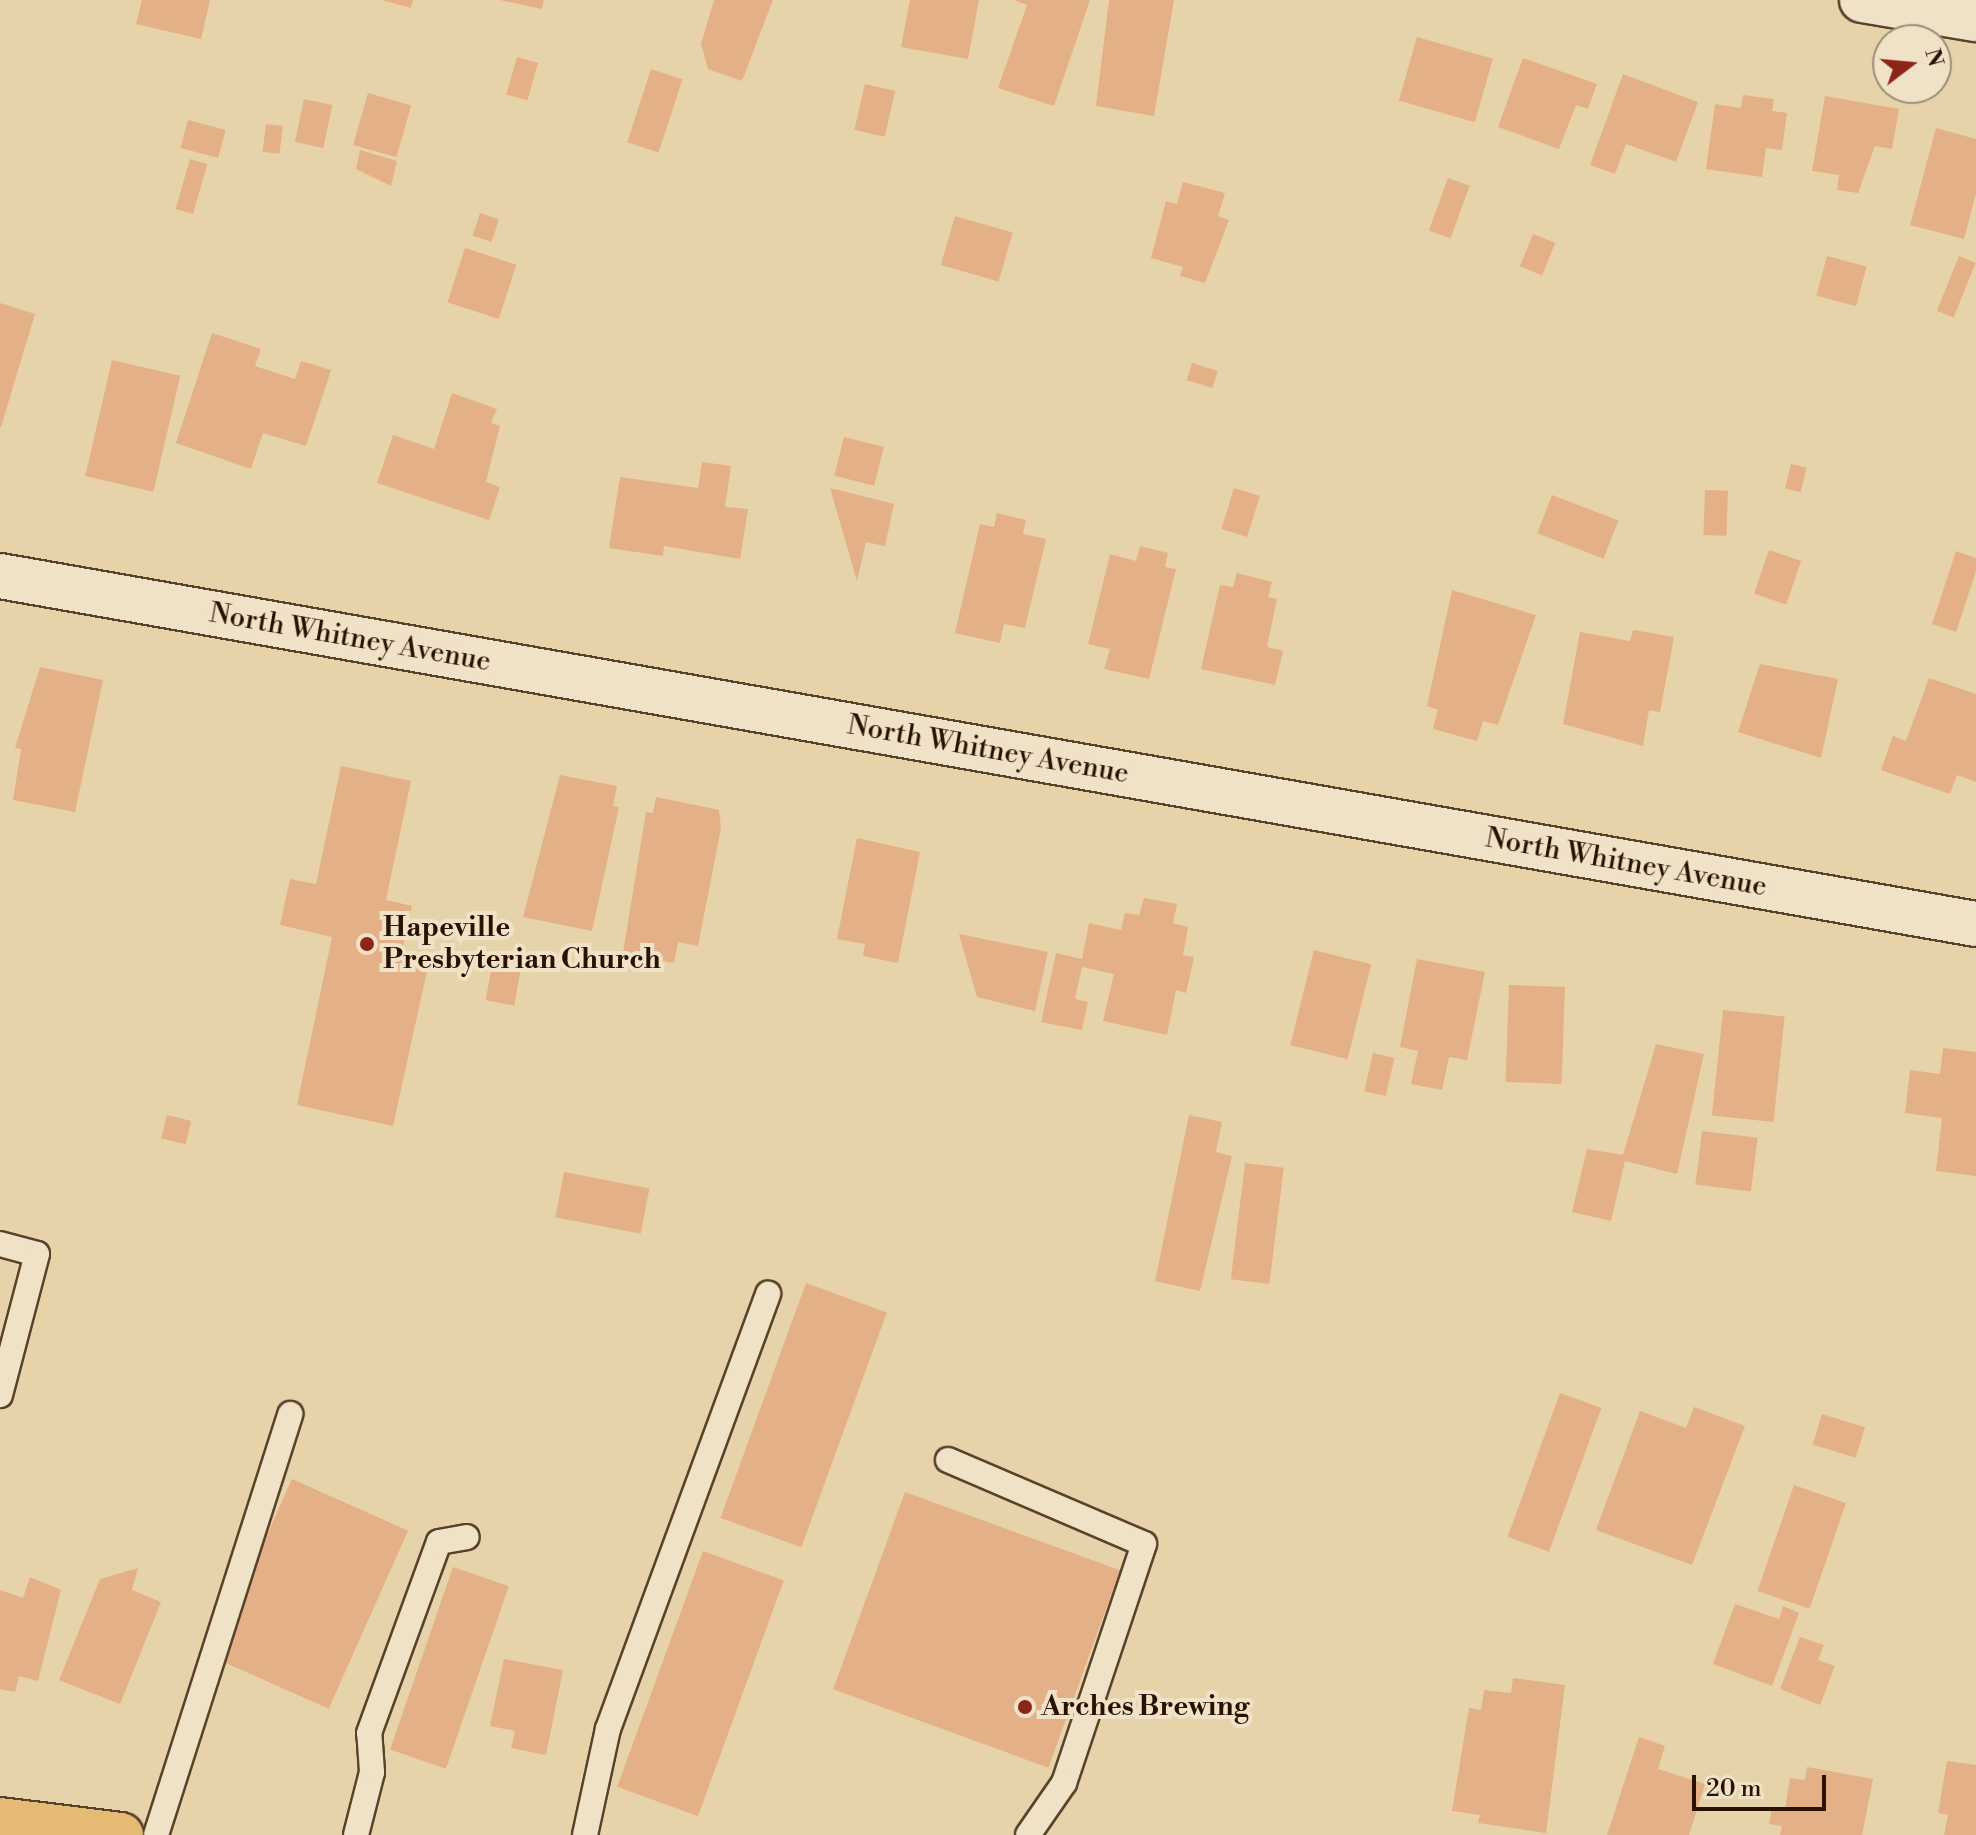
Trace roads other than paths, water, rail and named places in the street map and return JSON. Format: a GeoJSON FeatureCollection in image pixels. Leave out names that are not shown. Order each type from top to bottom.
{"type":"FeatureCollection","features":[{"type":"Feature","properties":{"kind":"main road"},"geometry":{"type":"LineString","coordinates":[[0,1820],[121,1835]]}},
{"type":"Feature","properties":{"kind":"street"},"geometry":{"type":"LineString","coordinates":[[1862,0],[1976,19]]}},
{"type":"Feature","properties":{"kind":"street","name":"North Whitney Avenue"},"geometry":{"type":"LineString","coordinates":[[0,576],[1976,924]]}},
{"type":"Feature","properties":{"kind":"lane"},"geometry":{"type":"LineString","coordinates":[[0,1244],[37,1254],[0,1395]]}},
{"type":"Feature","properties":{"kind":"lane"},"geometry":{"type":"LineString","coordinates":[[585,1835],[608,1729],[768,1293]]}},
{"type":"Feature","properties":{"kind":"lane"},"geometry":{"type":"LineString","coordinates":[[156,1835],[290,1414]]}},
{"type":"Feature","properties":{"kind":"lane"},"geometry":{"type":"LineString","coordinates":[[948,1460],[1144,1544],[1064,1783],[1028,1835]]}},
{"type":"Feature","properties":{"kind":"lane"},"geometry":{"type":"LineString","coordinates":[[356,1835],[372,1772],[369,1733],[439,1542],[467,1537]]}},
{"type":"Feature","properties":{"kind":"place","name":"Hapeville Presbyterian Church"},"geometry":{"type":"Point","coordinates":[367,944]}},
{"type":"Feature","properties":{"kind":"place","name":"Arches Brewing"},"geometry":{"type":"Point","coordinates":[1025,1707]}}]}
